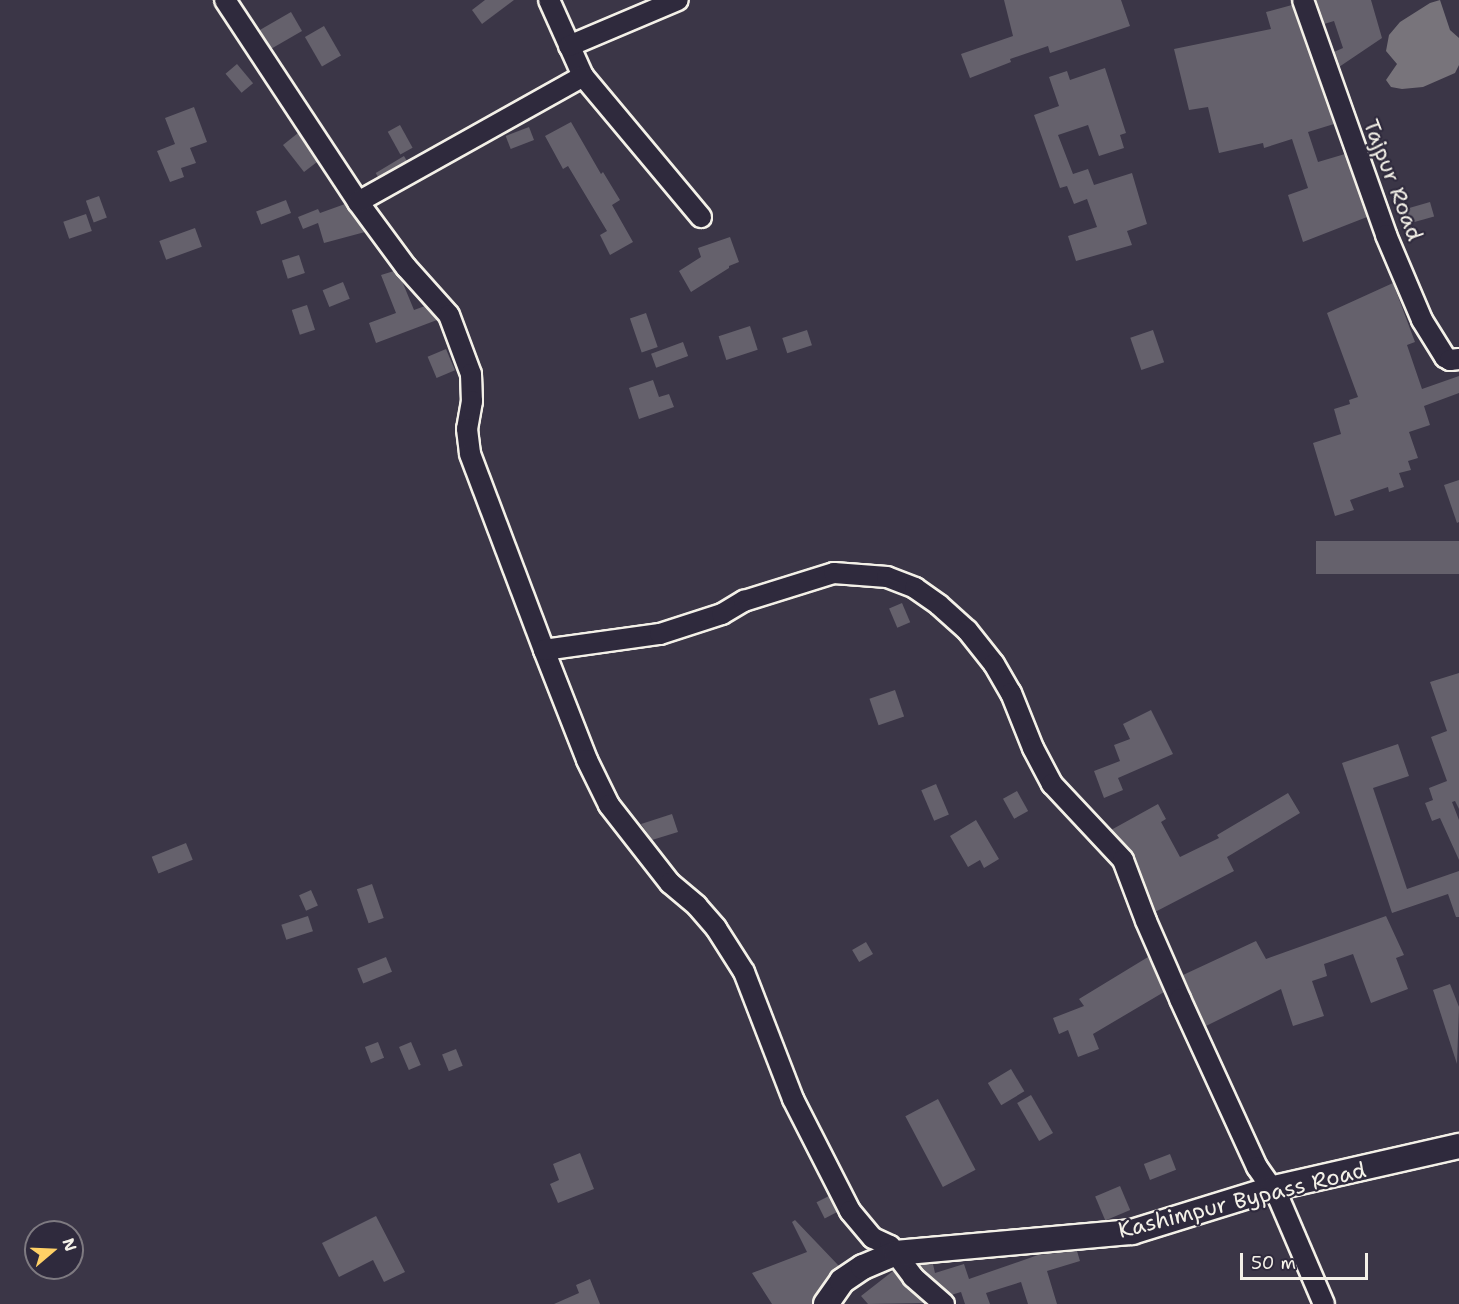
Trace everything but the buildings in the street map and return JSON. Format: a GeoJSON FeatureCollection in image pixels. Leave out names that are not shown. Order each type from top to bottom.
{"type":"FeatureCollection","features":[{"type":"Feature","properties":{"kind":"main road","name":"Kashimpur Bypass Road"},"geometry":{"type":"LineString","coordinates":[[826,1304],[842,1281],[863,1267],[897,1253],[1132,1232],[1274,1188],[1459,1146]]}},
{"type":"Feature","properties":{"kind":"street"},"geometry":{"type":"LineString","coordinates":[[225,0],[358,202],[406,267],[441,303],[457,332],[471,374],[472,401],[467,429],[470,454],[587,760],[609,805],[670,883],[697,906],[716,928],[744,972],[793,1099],[850,1211],[873,1238],[890,1246],[913,1277],[944,1304]]}},
{"type":"Feature","properties":{"kind":"street"},"geometry":{"type":"LineString","coordinates":[[549,0],[583,76],[701,217]]}},
{"type":"Feature","properties":{"kind":"street"},"geometry":{"type":"LineString","coordinates":[[569,46],[678,0]]}},
{"type":"Feature","properties":{"kind":"street","name":"Tajpur Road"},"geometry":{"type":"LineString","coordinates":[[1303,0],[1386,235],[1422,320],[1445,357],[1450,360],[1459,360]]}},
{"type":"Feature","properties":{"kind":"street"},"geometry":{"type":"LineString","coordinates":[[358,202],[583,76]]}},
{"type":"Feature","properties":{"kind":"street"},"geometry":{"type":"LineString","coordinates":[[544,650],[660,634],[722,614],[744,601],[834,573],[886,577],[915,588],[939,605],[968,630],[994,664],[1011,693],[1033,748],[1052,784],[1123,860],[1146,921],[1180,999],[1257,1167],[1274,1188],[1324,1304]]}},
{"type":"Feature","properties":{"kind":"shaded area"},"geometry":{"type":"Polygon","coordinates":[[[1440,0],[1450,30],[1459,38],[1459,65],[1455,73],[1423,87],[1402,89],[1391,87],[1386,80],[1397,64],[1386,51],[1389,35],[1400,22],[1430,3],[1440,0]]]}}]}
